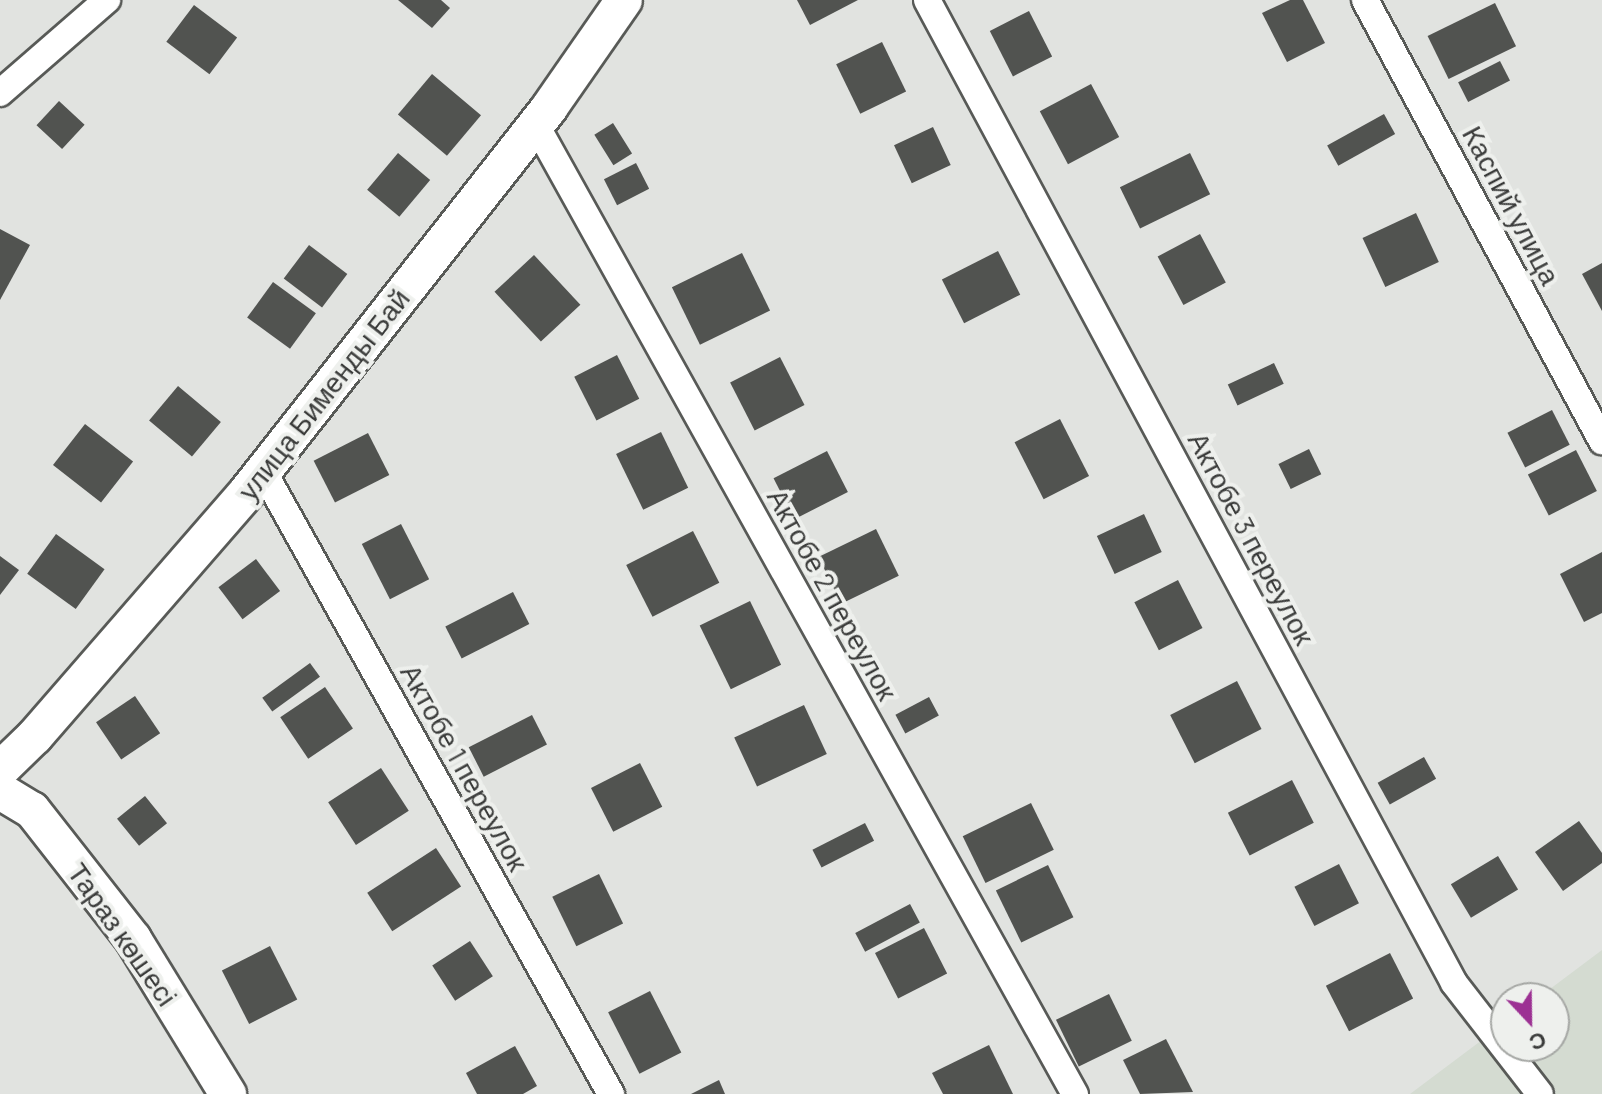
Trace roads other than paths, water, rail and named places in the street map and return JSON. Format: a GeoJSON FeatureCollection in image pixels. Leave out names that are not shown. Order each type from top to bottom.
{"type":"FeatureCollection","features":[{"type":"Feature","properties":{"kind":"street"},"geometry":{"type":"LineString","coordinates":[[0,93],[107,0]]}},
{"type":"Feature","properties":{"kind":"street","name":"улица Бименды Бай"},"geometry":{"type":"LineString","coordinates":[[0,770],[35,736],[263,471],[536,125],[624,0]]}},
{"type":"Feature","properties":{"kind":"street","name":"Актобе 3 переулок"},"geometry":{"type":"LineString","coordinates":[[927,0],[1454,983],[1540,1094]]}},
{"type":"Feature","properties":{"kind":"street","name":"Каспий улица"},"geometry":{"type":"LineString","coordinates":[[1365,0],[1602,441]]}},
{"type":"Feature","properties":{"kind":"street","name":"Актобе 2 переулок"},"geometry":{"type":"LineString","coordinates":[[536,125],[1075,1094]]}},
{"type":"Feature","properties":{"kind":"street","name":"Актобе 1 переулок"},"geometry":{"type":"LineString","coordinates":[[263,471],[611,1094]]}},
{"type":"Feature","properties":{"kind":"street","name":"Тараз көшесі"},"geometry":{"type":"LineString","coordinates":[[0,791],[32,810],[133,939],[228,1094]]}}]}
